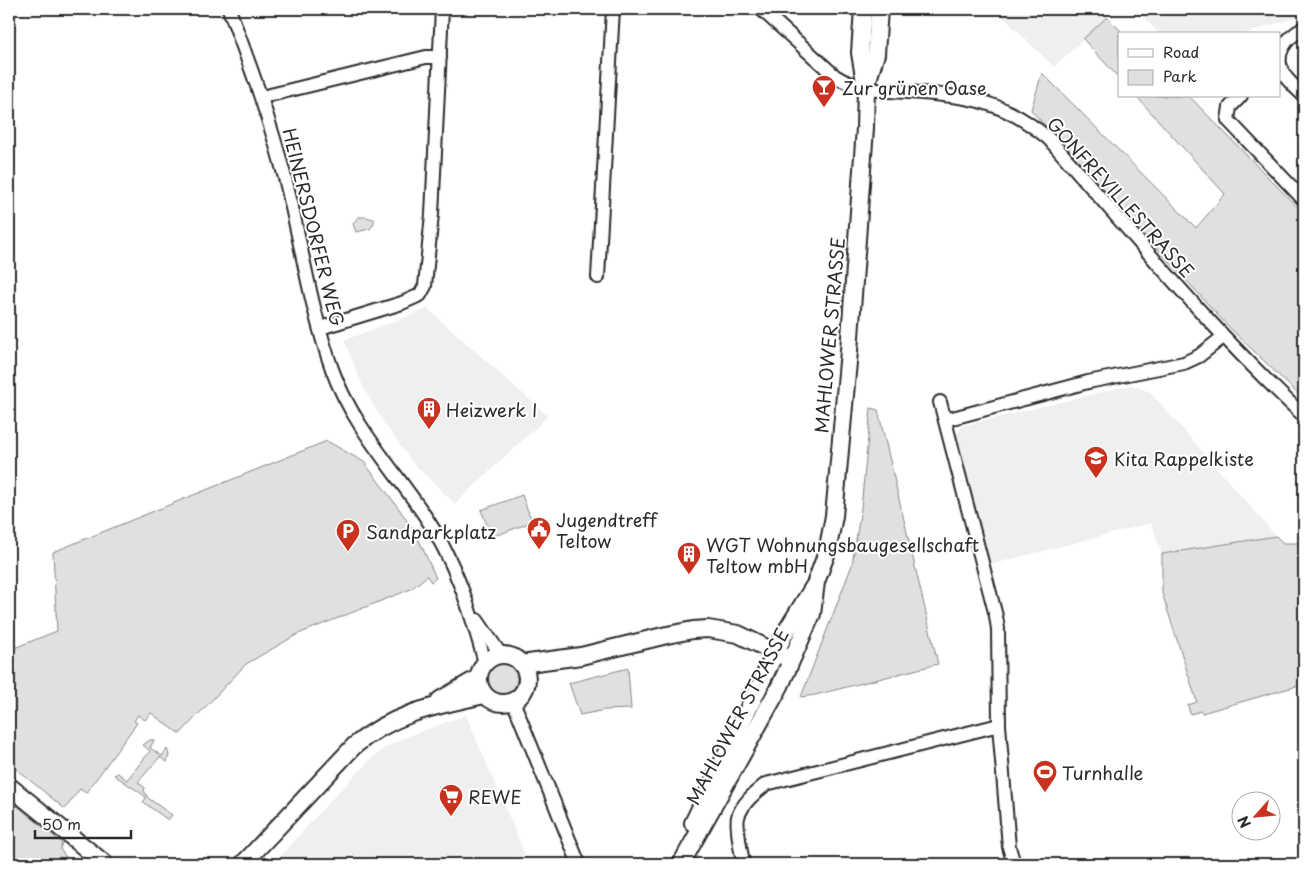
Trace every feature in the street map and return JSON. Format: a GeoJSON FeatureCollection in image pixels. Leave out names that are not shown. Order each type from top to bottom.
{"type":"FeatureCollection","features":[{"type":"Feature","properties":{"kind":"main road","name":"MAHLOWER STRASSE"},"geometry":{"type":"LineString","coordinates":[[863,9],[860,53],[866,88]]}},
{"type":"Feature","properties":{"kind":"main road","name":"MAHLOWER STRASSE"},"geometry":{"type":"LineString","coordinates":[[680,864],[773,699],[792,660],[812,614],[816,582],[827,552],[834,516],[849,350],[866,88],[876,54],[879,9]]}},
{"type":"Feature","properties":{"kind":"main road","name":"MAHLOWER STRASSE"},"geometry":{"type":"LineString","coordinates":[[680,864],[691,827],[702,804],[776,652],[799,608],[816,582]]}},
{"type":"Feature","properties":{"kind":"main road"},"geometry":{"type":"LineString","coordinates":[[521,664],[581,656],[667,635],[708,629],[738,634],[792,660]]}},
{"type":"Feature","properties":{"kind":"main road"},"geometry":{"type":"LineString","coordinates":[[501,655],[509,656],[521,664],[525,669],[527,680],[523,693],[513,702],[505,704],[490,700],[484,695],[478,678],[485,662],[501,655]]}},
{"type":"Feature","properties":{"kind":"main road"},"geometry":{"type":"LineString","coordinates":[[527,680],[581,656]]}},
{"type":"Feature","properties":{"kind":"main road"},"geometry":{"type":"LineString","coordinates":[[430,707],[478,678]]}},
{"type":"Feature","properties":{"kind":"main road"},"geometry":{"type":"LineString","coordinates":[[242,864],[354,746],[370,733],[389,722],[430,707],[484,695]]}},
{"type":"Feature","properties":{"kind":"main road"},"geometry":{"type":"LineString","coordinates":[[9,786],[105,864]]}},
{"type":"Feature","properties":{"kind":"street","name":"HEINERSDORFER WEG"},"geometry":{"type":"LineString","coordinates":[[229,9],[262,97],[286,180],[320,328],[332,370],[375,448],[434,530],[452,566],[469,608]]}},
{"type":"Feature","properties":{"kind":"street"},"geometry":{"type":"LineString","coordinates":[[320,328],[402,303],[420,295],[425,286],[432,214],[442,9]]}},
{"type":"Feature","properties":{"kind":"street"},"geometry":{"type":"LineString","coordinates":[[598,277],[613,9]]}},
{"type":"Feature","properties":{"kind":"street","name":"GONFREVILLESTRASSE"},"geometry":{"type":"LineString","coordinates":[[762,9],[835,76],[843,81],[866,88],[942,95],[982,101],[1006,110],[1024,120],[1049,139],[1223,337],[1304,416]]}},
{"type":"Feature","properties":{"kind":"street"},"geometry":{"type":"LineString","coordinates":[[1304,28],[1288,39],[1284,45],[1280,60],[1286,76],[1304,96]]}},
{"type":"Feature","properties":{"kind":"street"},"geometry":{"type":"LineString","coordinates":[[262,97],[426,57],[440,57]]}},
{"type":"Feature","properties":{"kind":"street"},"geometry":{"type":"LineString","coordinates":[[1239,98],[1230,107],[1228,120],[1304,200]]}},
{"type":"Feature","properties":{"kind":"street"},"geometry":{"type":"LineString","coordinates":[[945,420],[1088,382],[1184,363],[1198,356],[1223,337]]}},
{"type":"Feature","properties":{"kind":"street"},"geometry":{"type":"LineString","coordinates":[[940,402],[996,616],[998,629],[999,725],[1009,847],[1014,864]]}},
{"type":"Feature","properties":{"kind":"street"},"geometry":{"type":"LineString","coordinates":[[469,608],[501,655]]}},
{"type":"Feature","properties":{"kind":"street"},"geometry":{"type":"LineString","coordinates":[[469,608],[485,662]]}},
{"type":"Feature","properties":{"kind":"street"},"geometry":{"type":"LineString","coordinates":[[513,702],[579,864]]}},
{"type":"Feature","properties":{"kind":"street"},"geometry":{"type":"LineString","coordinates":[[744,864],[738,818],[750,796],[766,784],[999,725]]}},
{"type":"Feature","properties":{"kind":"shaded area"},"geometry":{"type":"Polygon","coordinates":[[[995,9],[1100,9],[1107,17],[1054,67],[995,9]]]}},
{"type":"Feature","properties":{"kind":"shaded area"},"geometry":{"type":"Polygon","coordinates":[[[1136,9],[1304,9],[1304,14],[1250,32],[1157,32],[1136,9]]]}},
{"type":"Feature","properties":{"kind":"shaded area"},"geometry":{"type":"Polygon","coordinates":[[[428,309],[548,416],[455,504],[412,462],[384,423],[363,387],[344,340],[428,309]]]}},
{"type":"Feature","properties":{"kind":"shaded area","name":"Kita Rappelkiste"},"geometry":{"type":"Polygon","coordinates":[[[1131,385],[1150,392],[1276,536],[1162,554],[1151,523],[989,565],[956,435],[962,426],[1131,385]]]}},
{"type":"Feature","properties":{"kind":"shaded area"},"geometry":{"type":"Polygon","coordinates":[[[466,715],[525,854],[504,864],[274,864],[326,805],[370,760],[385,748],[406,737],[466,715]]]}},
{"type":"Feature","properties":{"kind":"green space"},"geometry":{"type":"Polygon","coordinates":[[[1107,17],[1122,32],[1118,32],[1118,77],[1083,39],[1107,17]]]}},
{"type":"Feature","properties":{"kind":"green space"},"geometry":{"type":"Polygon","coordinates":[[[1042,73],[1196,228],[1225,194],[1138,98],[1191,98],[1304,214],[1304,400],[1227,325],[1031,110],[1042,73]]]}},
{"type":"Feature","properties":{"kind":"green space"},"geometry":{"type":"Polygon","coordinates":[[[358,217],[374,219],[374,223],[370,229],[356,232],[353,224],[358,217]]]}},
{"type":"Feature","properties":{"kind":"green space"},"geometry":{"type":"Polygon","coordinates":[[[871,408],[878,410],[938,664],[801,697],[852,565],[861,508],[871,408]]]}},
{"type":"Feature","properties":{"kind":"green space"},"geometry":{"type":"Polygon","coordinates":[[[327,441],[364,462],[400,510],[418,538],[436,578],[431,582],[427,576],[411,589],[298,634],[246,664],[180,734],[151,713],[145,720],[138,715],[134,721],[137,723],[86,793],[80,789],[65,809],[9,763],[9,650],[57,631],[53,552],[327,441]]]}},
{"type":"Feature","properties":{"kind":"green space"},"geometry":{"type":"Polygon","coordinates":[[[522,495],[532,522],[492,537],[481,510],[522,495]]]}},
{"type":"Feature","properties":{"kind":"green space"},"geometry":{"type":"Polygon","coordinates":[[[1276,536],[1283,543],[1304,543],[1304,684],[1202,713],[1201,711],[1190,714],[1188,705],[1197,702],[1162,593],[1162,554],[1276,536]]]}},
{"type":"Feature","properties":{"kind":"green space"},"geometry":{"type":"Polygon","coordinates":[[[502,664],[508,665],[516,673],[516,685],[508,693],[502,694],[496,693],[488,685],[487,679],[488,673],[496,665],[502,664]]]}},
{"type":"Feature","properties":{"kind":"green space"},"geometry":{"type":"Polygon","coordinates":[[[628,668],[631,709],[605,710],[580,715],[569,683],[628,668]]]}},
{"type":"Feature","properties":{"kind":"green space"},"geometry":{"type":"Polygon","coordinates":[[[150,740],[154,740],[150,748],[162,756],[167,749],[169,755],[167,762],[160,757],[138,782],[145,788],[144,791],[148,798],[172,815],[168,820],[143,802],[146,798],[142,794],[114,775],[118,773],[127,780],[150,751],[143,745],[150,740]]]}},
{"type":"Feature","properties":{"kind":"green space"},"geometry":{"type":"Polygon","coordinates":[[[9,799],[62,843],[60,849],[71,864],[9,864],[9,799]]]}},
{"type":"Feature","properties":{"kind":"place","name":"Zur grünen Oase"},"geometry":{"type":"Point","coordinates":[824,108]}},
{"type":"Feature","properties":{"kind":"place","name":"Heizwerk I"},"geometry":{"type":"Point","coordinates":[429,430]}},
{"type":"Feature","properties":{"kind":"place","name":"Kita Rappelkiste"},"geometry":{"type":"Point","coordinates":[1096,479]}},
{"type":"Feature","properties":{"kind":"place","name":"Jugendtreff Teltow"},"geometry":{"type":"Point","coordinates":[539,550]}},
{"type":"Feature","properties":{"kind":"place","name":"Sandparkplatz"},"geometry":{"type":"Point","coordinates":[348,552]}},
{"type":"Feature","properties":{"kind":"place","name":"WGT Wohnungsbaugesellschaft Teltow mbH"},"geometry":{"type":"Point","coordinates":[689,575]}},
{"type":"Feature","properties":{"kind":"place","name":"Turnhalle"},"geometry":{"type":"Point","coordinates":[1045,793]}},
{"type":"Feature","properties":{"kind":"place","name":"REWE"},"geometry":{"type":"Point","coordinates":[451,817]}}]}
